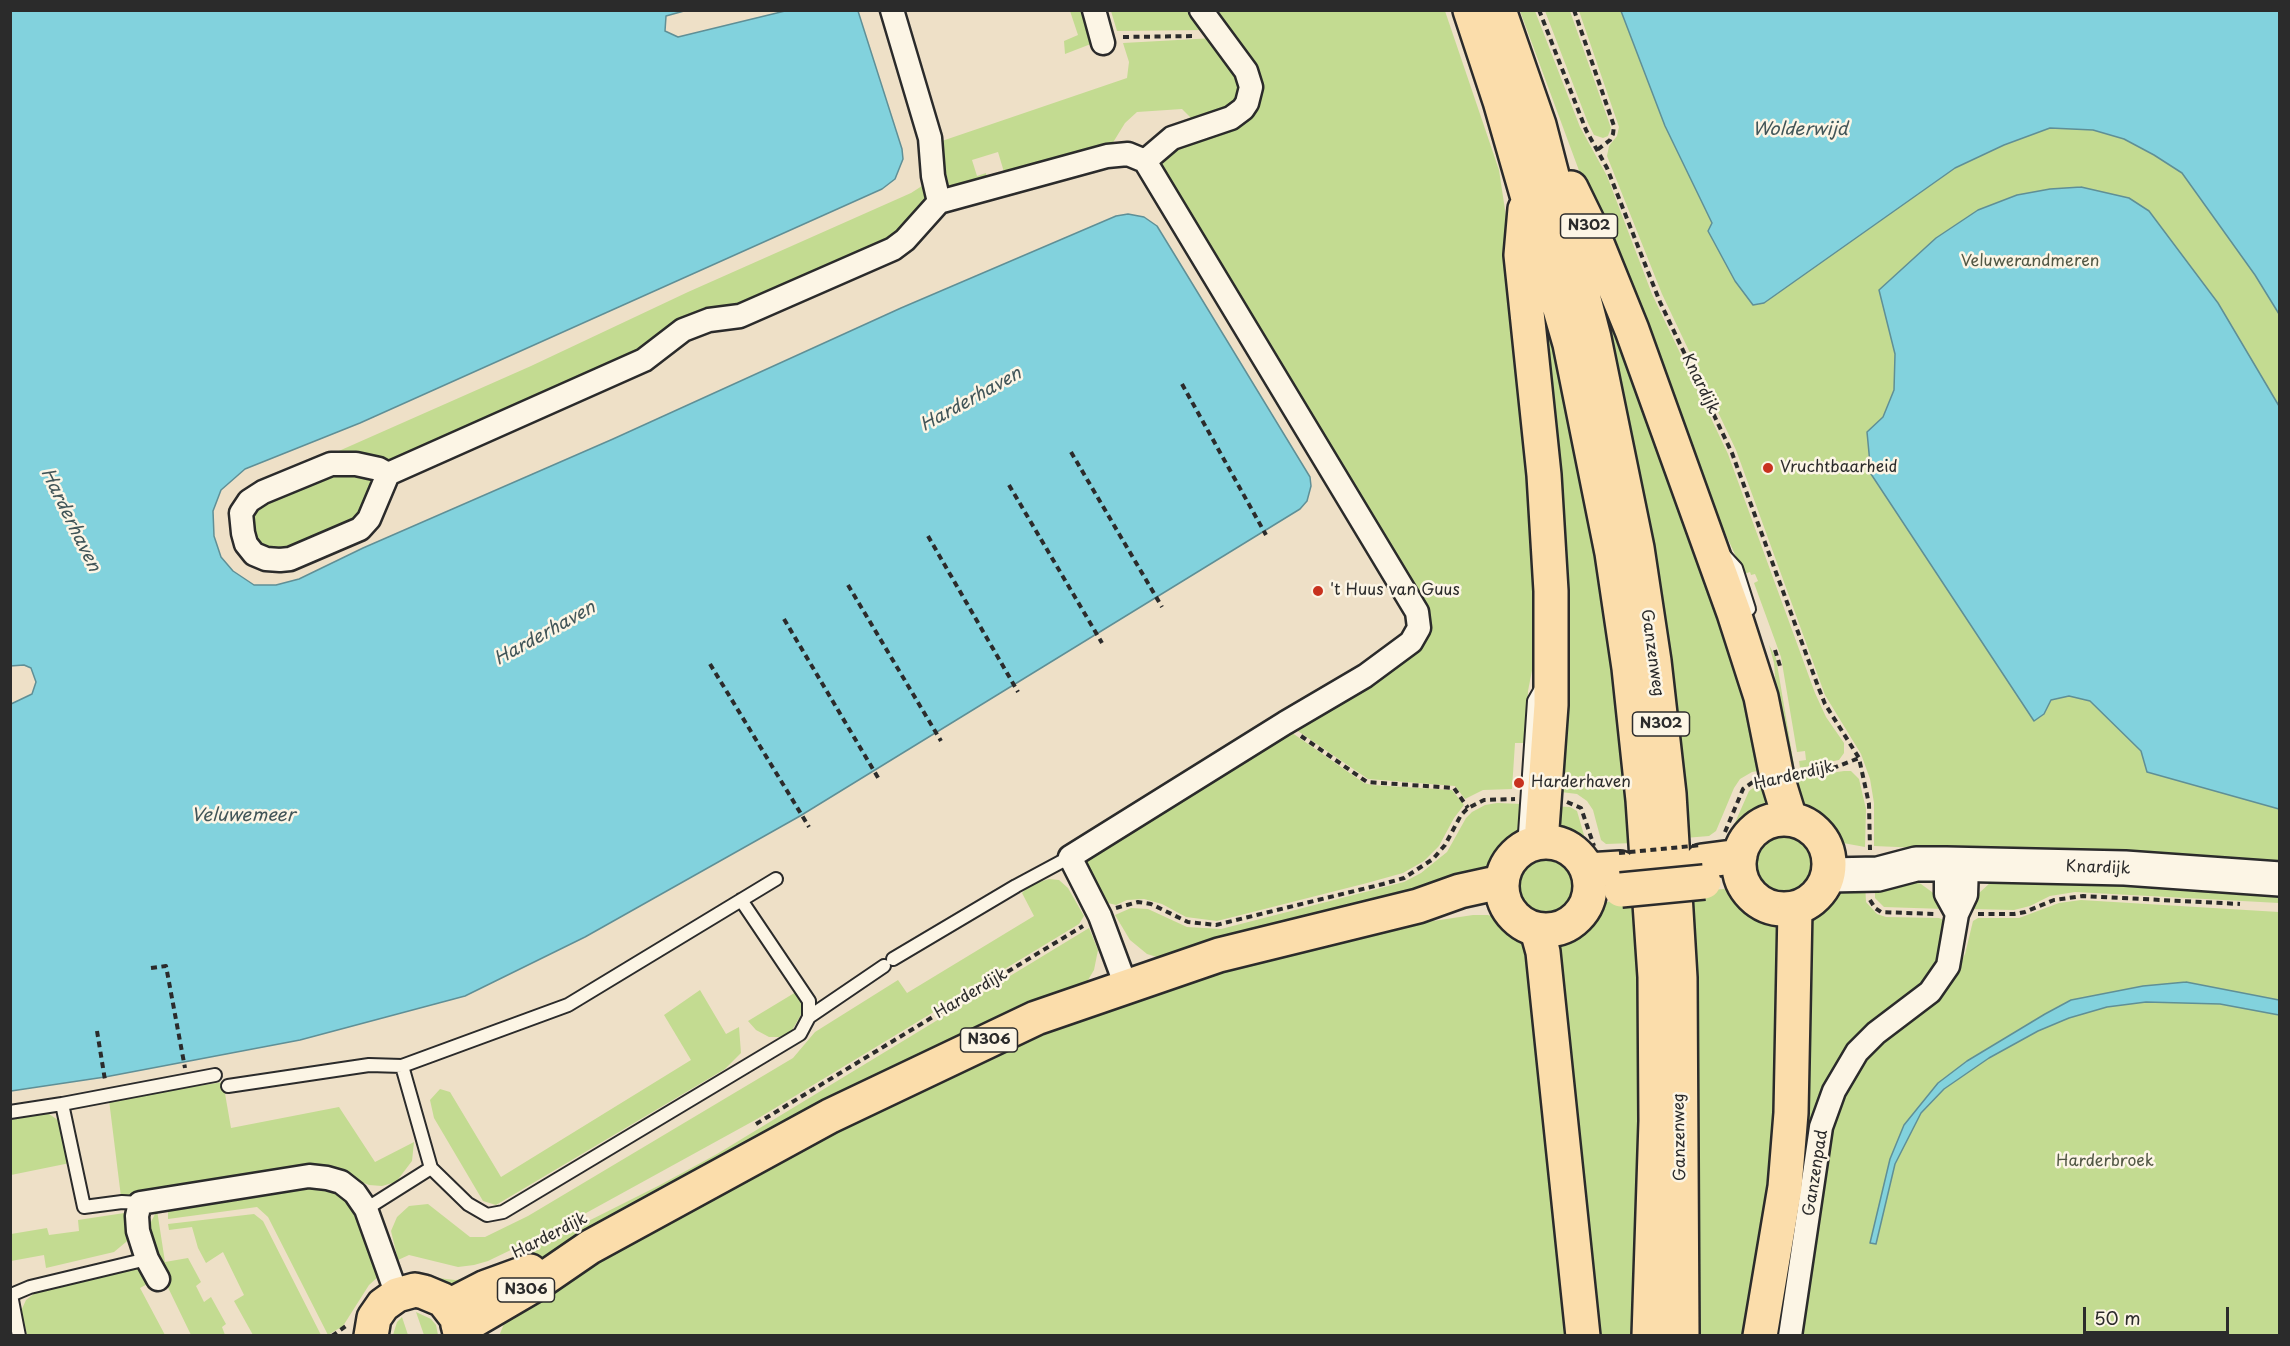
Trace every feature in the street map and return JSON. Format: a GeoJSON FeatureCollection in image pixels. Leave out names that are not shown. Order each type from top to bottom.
{"type":"FeatureCollection","features":[{"type":"Feature","properties":{"kind":"main road","name":"N302"},"geometry":{"type":"LineString","coordinates":[[1470,10],[1526,190],[1521,255],[1531,335],[1548,525],[1552,670],[1547,785],[1533,845]]}},
{"type":"Feature","properties":{"kind":"main road","name":"N302"},"geometry":{"type":"LineString","coordinates":[[1499,10],[1539,125],[1591,229],[1763,683],[1777,777],[1790,819]]}},
{"type":"Feature","properties":{"kind":"main road","name":"Ganzenweg"},"geometry":{"type":"LineString","coordinates":[[1539,125],[1594,339],[1637,548],[1654,661],[1670,805],[1679,967],[1682,1335]]}},
{"type":"Feature","properties":{"kind":"main road","name":"Ganzenweg"},"geometry":{"type":"LineString","coordinates":[[1526,190],[1570,344],[1592,451],[1612,553],[1639,756],[1655,977],[1656,1121],[1649,1335]]}},
{"type":"Feature","properties":{"kind":"main road"},"geometry":{"type":"LineString","coordinates":[[1588,883],[1620,871],[1718,858],[1743,845],[1757,828],[1767,822],[1790,819],[1805,824],[1817,832],[1828,864],[1824,887],[1817,896],[1796,909],[1774,909],[1764,905],[1748,891],[1718,858]]}},
{"type":"Feature","properties":{"kind":"main road"},"geometry":{"type":"LineString","coordinates":[[1533,845],[1564,846],[1582,860],[1588,883],[1586,906],[1570,923],[1560,929],[1537,930],[1517,920],[1503,893],[1504,870],[1510,860],[1533,845]]}},
{"type":"Feature","properties":{"kind":"main road","name":"Knardijk"},"geometry":{"type":"LineString","coordinates":[[1828,864],[1880,852],[1943,864],[2125,868],[2280,879]]}},
{"type":"Feature","properties":{"kind":"main road","name":"Harderdijk"},"geometry":{"type":"LineString","coordinates":[[456,1323],[536,1284],[584,1234],[1036,1018],[1219,955],[1418,906],[1462,909],[1503,893]]}},
{"type":"Feature","properties":{"kind":"main road"},"geometry":{"type":"LineString","coordinates":[[1761,1335],[1785,1187],[1791,1113],[1796,909]]}},
{"type":"Feature","properties":{"kind":"main road"},"geometry":{"type":"LineString","coordinates":[[1537,930],[1543,952],[1548,991],[1583,1335]]}},
{"type":"Feature","properties":{"kind":"main road","name":"N306"},"geometry":{"type":"LineString","coordinates":[[397,1294],[415,1290],[442,1300],[456,1323]]}},
{"type":"Feature","properties":{"kind":"main road"},"geometry":{"type":"LineString","coordinates":[[370,1335],[378,1311],[397,1294]]}},
{"type":"Feature","properties":{"kind":"street"},"geometry":{"type":"LineString","coordinates":[[892,10],[930,138],[933,176],[939,202]]}},
{"type":"Feature","properties":{"kind":"street"},"geometry":{"type":"LineString","coordinates":[[1094,10],[1103,40]]}},
{"type":"Feature","properties":{"kind":"street"},"geometry":{"type":"LineString","coordinates":[[1145,161],[1172,138],[1231,118],[1243,110],[1247,103],[1251,87],[1249,79],[1201,10]]}},
{"type":"Feature","properties":{"kind":"street"},"geometry":{"type":"LineString","coordinates":[[388,474],[379,469],[356,464],[330,464],[263,492],[249,501],[241,513],[246,543],[254,554],[280,561],[290,559],[360,529],[369,519],[388,474],[644,360],[683,330],[709,320],[740,316],[893,249],[905,240],[939,202],[1107,156],[1128,154],[1145,161],[1417,612],[1419,628],[1411,642],[1365,676],[1070,857],[1100,916],[1126,986]]}},
{"type":"Feature","properties":{"kind":"street"},"geometry":{"type":"LineString","coordinates":[[1943,864],[1946,894],[1958,914]]}},
{"type":"Feature","properties":{"kind":"street","name":"Ganzenpad"},"geometry":{"type":"LineString","coordinates":[[1790,1335],[1821,1128],[1834,1091],[1845,1070],[1863,1046],[1876,1033],[1930,992],[1940,980],[1948,966],[1958,914]]}},
{"type":"Feature","properties":{"kind":"street"},"geometry":{"type":"LineString","coordinates":[[152,1269],[138,1231],[137,1216],[140,1203],[309,1176],[341,1182],[355,1193],[366,1209],[397,1294]]}},
{"type":"Feature","properties":{"kind":"lane","name":"N302"},"geometry":{"type":"LineString","coordinates":[[1708,540],[1736,568],[1752,616]]}},
{"type":"Feature","properties":{"kind":"lane"},"geometry":{"type":"LineString","coordinates":[[402,1066],[431,1168],[468,1204],[487,1215],[503,1212],[800,1034],[809,1017],[888,962],[1016,885],[1070,857]]}},
{"type":"Feature","properties":{"kind":"lane"},"geometry":{"type":"LineString","coordinates":[[228,1086],[369,1065],[402,1066],[568,1005],[776,879]]}},
{"type":"Feature","properties":{"kind":"lane"},"geometry":{"type":"LineString","coordinates":[[741,900],[809,1000],[809,1017]]}},
{"type":"Feature","properties":{"kind":"lane"},"geometry":{"type":"LineString","coordinates":[[10,1112],[215,1075]]}},
{"type":"Feature","properties":{"kind":"lane"},"geometry":{"type":"LineString","coordinates":[[62,1104],[84,1207],[122,1202],[140,1203]]}},
{"type":"Feature","properties":{"kind":"lane"},"geometry":{"type":"LineString","coordinates":[[366,1209],[431,1168]]}},
{"type":"Feature","properties":{"kind":"lane"},"geometry":{"type":"LineString","coordinates":[[18,1335],[11,1295],[30,1287],[152,1269]]}},
{"type":"Feature","properties":{"kind":"path","name":"Knardijk"},"geometry":{"type":"LineString","coordinates":[[1539,10],[1586,130],[1615,187],[1660,302],[1732,453],[1825,704],[1859,758]]}},
{"type":"Feature","properties":{"kind":"path"},"geometry":{"type":"LineString","coordinates":[[1574,10],[1614,126],[1610,140],[1597,150]]}},
{"type":"Feature","properties":{"kind":"path"},"geometry":{"type":"LineString","coordinates":[[1103,40],[1218,33]]}},
{"type":"Feature","properties":{"kind":"path"},"geometry":{"type":"LineString","coordinates":[[1182,384],[1266,535]]}},
{"type":"Feature","properties":{"kind":"path"},"geometry":{"type":"LineString","coordinates":[[1071,452],[1162,608]]}},
{"type":"Feature","properties":{"kind":"path"},"geometry":{"type":"LineString","coordinates":[[1009,485],[1102,643]]}},
{"type":"Feature","properties":{"kind":"path"},"geometry":{"type":"LineString","coordinates":[[928,536],[1018,692]]}},
{"type":"Feature","properties":{"kind":"path"},"geometry":{"type":"LineString","coordinates":[[848,585],[941,741]]}},
{"type":"Feature","properties":{"kind":"path"},"geometry":{"type":"LineString","coordinates":[[784,619],[880,781]]}},
{"type":"Feature","properties":{"kind":"path"},"geometry":{"type":"LineString","coordinates":[[710,664],[809,827]]}},
{"type":"Feature","properties":{"kind":"path","name":"Harderdijk"},"geometry":{"type":"LineString","coordinates":[[750,1128],[1100,916],[1122,905],[1138,902],[1151,904],[1188,922],[1216,925],[1404,878],[1433,859],[1445,845],[1461,815],[1468,808],[1454,788],[1367,782],[1285,723]]}},
{"type":"Feature","properties":{"kind":"path","name":"Harderdijk"},"geometry":{"type":"LineString","coordinates":[[1718,858],[1743,789],[1751,782],[1836,767],[1859,758]]}},
{"type":"Feature","properties":{"kind":"path"},"geometry":{"type":"LineString","coordinates":[[1620,871],[1718,858]]}},
{"type":"Feature","properties":{"kind":"path","name":"Knardijk"},"geometry":{"type":"LineString","coordinates":[[1958,914],[2014,914],[2054,900],[2083,896],[2242,904]]}},
{"type":"Feature","properties":{"kind":"path"},"geometry":{"type":"LineString","coordinates":[[151,968],[166,966],[187,1080]]}},
{"type":"Feature","properties":{"kind":"path"},"geometry":{"type":"LineString","coordinates":[[97,1031],[107,1095]]}},
{"type":"Feature","properties":{"kind":"path","name":"Harderdijk"},"geometry":{"type":"LineString","coordinates":[[529,1247],[584,1234]]}},
{"type":"Feature","properties":{"kind":"green space"},"geometry":{"type":"Polygon","coordinates":[[[1070,11],[1088,11],[1096,42],[1065,54],[1064,41],[1078,35],[1070,11]]]}},
{"type":"Feature","properties":{"kind":"green space"},"geometry":{"type":"Polygon","coordinates":[[[1111,11],[1193,11],[1207,30],[1117,31],[1111,11]]]}},
{"type":"Feature","properties":{"kind":"green space"},"geometry":{"type":"Polygon","coordinates":[[[1207,11],[1445,11],[1499,170],[1512,256],[1546,599],[1528,691],[1526,743],[1515,743],[1512,789],[1483,790],[1465,799],[1455,786],[1368,779],[1292,727],[1427,631],[1157,170],[1160,156],[1253,106],[1207,11]]]}},
{"type":"Feature","properties":{"kind":"green space"},"geometry":{"type":"Polygon","coordinates":[[[1520,11],[1535,11],[1580,127],[1607,176],[1652,294],[1728,454],[1815,693],[1826,717],[1844,743],[1844,753],[1839,760],[1800,768],[1799,761],[1806,760],[1805,751],[1797,752],[1781,657],[1754,583],[1758,581],[1755,574],[1751,575],[1750,572],[1744,574],[1721,524],[1662,367],[1598,222],[1520,11]]]}},
{"type":"Feature","properties":{"kind":"green space"},"geometry":{"type":"Polygon","coordinates":[[[1545,11],[1570,11],[1611,128],[1608,136],[1603,138],[1594,135],[1545,11]]]}},
{"type":"Feature","properties":{"kind":"green space","name":"Veluwerandmeren"},"geometry":{"type":"Polygon","coordinates":[[[1579,11],[2279,11],[2279,866],[1874,846],[1874,803],[1870,779],[1861,754],[1825,695],[1736,450],[1662,294],[1607,156],[1609,146],[1617,136],[1619,127],[1579,11]]]}},
{"type":"Feature","properties":{"kind":"green space"},"geometry":{"type":"Polygon","coordinates":[[[1214,38],[1244,78],[1245,98],[1198,125],[1182,109],[1137,112],[1125,123],[1109,149],[1007,178],[999,174],[1004,172],[998,152],[972,160],[977,176],[986,173],[987,177],[991,176],[994,184],[951,195],[939,142],[1127,78],[1129,62],[1123,43],[1214,38]]]}},
{"type":"Feature","properties":{"kind":"green space"},"geometry":{"type":"Polygon","coordinates":[[[925,184],[931,201],[897,239],[656,343],[398,464],[332,454],[911,193],[925,184]]]}},
{"type":"Feature","properties":{"kind":"green space"},"geometry":{"type":"Polygon","coordinates":[[[1585,227],[1770,769],[1752,772],[1740,779],[1716,831],[1709,836],[1685,838],[1585,227]]]}},
{"type":"Feature","properties":{"kind":"green space"},"geometry":{"type":"Polygon","coordinates":[[[1532,252],[1546,303],[1604,584],[1634,843],[1606,844],[1601,840],[1593,810],[1587,801],[1577,794],[1553,791],[1532,252]]]}},
{"type":"Feature","properties":{"kind":"green space"},"geometry":{"type":"Polygon","coordinates":[[[350,468],[375,480],[364,518],[288,553],[259,549],[248,511],[259,500],[350,468]]]}},
{"type":"Feature","properties":{"kind":"green space"},"geometry":{"type":"Polygon","coordinates":[[[1769,645],[1776,658],[1794,765],[1782,767],[1774,663],[1769,645]]]}},
{"type":"Feature","properties":{"kind":"green space"},"geometry":{"type":"Polygon","coordinates":[[[1288,730],[1364,783],[1452,790],[1464,805],[1439,846],[1424,861],[1403,873],[1367,883],[1217,921],[1186,917],[1162,904],[1144,899],[1127,900],[1116,905],[1108,903],[1085,868],[1086,855],[1288,730]]]}},
{"type":"Feature","properties":{"kind":"green space"},"geometry":{"type":"Polygon","coordinates":[[[1851,771],[1859,779],[1866,809],[1865,847],[1843,843],[1833,837],[1819,822],[1801,811],[1785,780],[1851,771]]]}},
{"type":"Feature","properties":{"kind":"green space"},"geometry":{"type":"Polygon","coordinates":[[[1773,784],[1777,812],[1758,819],[1735,840],[1722,845],[1730,834],[1749,791],[1756,786],[1773,784]]]}},
{"type":"Feature","properties":{"kind":"green space"},"geometry":{"type":"Polygon","coordinates":[[[1522,804],[1520,825],[1512,843],[1486,873],[1160,958],[1147,954],[1130,940],[1115,915],[1131,908],[1148,909],[1187,927],[1221,929],[1404,882],[1421,873],[1447,852],[1466,818],[1472,812],[1485,805],[1522,804]]]}},
{"type":"Feature","properties":{"kind":"green space"},"geometry":{"type":"Polygon","coordinates":[[[1552,806],[1570,807],[1577,811],[1586,842],[1595,853],[1589,855],[1570,841],[1556,836],[1552,806]]]}},
{"type":"Feature","properties":{"kind":"green space"},"geometry":{"type":"Polygon","coordinates":[[[1779,836],[1791,836],[1801,840],[1809,848],[1813,864],[1809,880],[1801,888],[1791,892],[1779,892],[1769,888],[1761,880],[1757,870],[1757,858],[1761,848],[1769,840],[1779,836]]]}},
{"type":"Feature","properties":{"kind":"green space"},"geometry":{"type":"Polygon","coordinates":[[[1539,859],[1551,859],[1561,863],[1569,871],[1573,887],[1569,903],[1561,911],[1551,915],[1539,915],[1529,911],[1521,903],[1517,893],[1517,881],[1521,871],[1529,863],[1539,859]]]}},
{"type":"Feature","properties":{"kind":"green space"},"geometry":{"type":"Polygon","coordinates":[[[1049,879],[1059,880],[1068,888],[1084,916],[1079,924],[757,1119],[577,1218],[488,1261],[458,1267],[409,1255],[398,1260],[391,1231],[397,1217],[409,1206],[428,1204],[470,1237],[485,1237],[528,1216],[793,1058],[815,1032],[898,980],[907,993],[1034,916],[1022,893],[1030,885],[1049,879]]]}},
{"type":"Feature","properties":{"kind":"green space"},"geometry":{"type":"Polygon","coordinates":[[[1998,879],[2279,889],[2279,903],[2075,892],[2050,896],[2030,906],[2014,910],[1972,909],[1978,894],[1998,879]]]}},
{"type":"Feature","properties":{"kind":"green space"},"geometry":{"type":"Polygon","coordinates":[[[1875,881],[1913,881],[1921,884],[1936,895],[1944,909],[1884,907],[1875,898],[1875,881]]]}},
{"type":"Feature","properties":{"kind":"green space"},"geometry":{"type":"Polygon","coordinates":[[[1865,882],[1866,902],[1877,914],[1886,917],[1944,920],[1946,923],[1940,957],[1919,989],[1850,1049],[1783,1335],[1767,1336],[1807,917],[1838,888],[1865,882]]]}},
{"type":"Feature","properties":{"kind":"green space"},"geometry":{"type":"Polygon","coordinates":[[[1724,889],[1736,893],[1762,911],[1786,917],[1788,988],[1754,1335],[1696,1335],[1688,891],[1724,889]]]}},
{"type":"Feature","properties":{"kind":"green space"},"geometry":{"type":"Polygon","coordinates":[[[1638,895],[1643,1037],[1637,1335],[1590,1335],[1550,940],[1571,933],[1601,905],[1638,895]]]}},
{"type":"Feature","properties":{"kind":"green space","name":"Harderbroek"},"geometry":{"type":"Polygon","coordinates":[[[2081,900],[2279,912],[2279,1335],[1796,1336],[1828,1141],[1839,1103],[1862,1063],[1874,1048],[1935,1002],[1950,984],[1965,954],[1973,921],[1978,918],[2019,918],[2059,903],[2081,900]]]}},
{"type":"Feature","properties":{"kind":"green space"},"geometry":{"type":"Polygon","coordinates":[[[1473,915],[1488,915],[1500,919],[1527,940],[1576,1335],[499,1336],[506,1319],[502,1311],[796,1147],[1034,1035],[1220,970],[1400,926],[1473,915]]]}},
{"type":"Feature","properties":{"kind":"green space"},"geometry":{"type":"Polygon","coordinates":[[[1089,928],[1098,950],[1094,970],[1085,985],[572,1246],[489,1282],[487,1272],[717,1154],[1089,928]]]}},
{"type":"Feature","properties":{"kind":"green space"},"geometry":{"type":"Polygon","coordinates":[[[700,990],[726,1034],[739,1027],[741,1053],[725,1069],[496,1205],[483,1201],[434,1118],[430,1100],[440,1089],[450,1092],[501,1177],[691,1060],[664,1015],[700,990]]]}},
{"type":"Feature","properties":{"kind":"green space"},"geometry":{"type":"Polygon","coordinates":[[[796,992],[802,1004],[802,1013],[791,1032],[779,1037],[769,1037],[756,1030],[748,1021],[796,992]]]}},
{"type":"Feature","properties":{"kind":"green space"},"geometry":{"type":"Polygon","coordinates":[[[223,1082],[231,1128],[339,1107],[375,1162],[414,1142],[412,1161],[396,1182],[382,1186],[369,1185],[323,1167],[270,1173],[121,1197],[109,1100],[223,1082]]]}},
{"type":"Feature","properties":{"kind":"green space"},"geometry":{"type":"Polygon","coordinates":[[[46,1112],[64,1124],[70,1163],[11,1175],[11,1118],[46,1112]]]}},
{"type":"Feature","properties":{"kind":"green space"},"geometry":{"type":"Polygon","coordinates":[[[321,1184],[348,1199],[379,1276],[369,1285],[343,1326],[328,1335],[268,1217],[257,1207],[168,1219],[168,1203],[321,1184]]]}},
{"type":"Feature","properties":{"kind":"green space"},"geometry":{"type":"Polygon","coordinates":[[[157,1210],[165,1262],[188,1258],[201,1282],[196,1286],[204,1302],[211,1297],[226,1324],[222,1327],[225,1335],[191,1335],[160,1271],[148,1228],[157,1210]]]}},
{"type":"Feature","properties":{"kind":"green space"},"geometry":{"type":"Polygon","coordinates":[[[131,1212],[132,1237],[114,1252],[46,1268],[44,1255],[11,1261],[11,1234],[47,1228],[49,1235],[79,1231],[78,1220],[131,1212]]]}},
{"type":"Feature","properties":{"kind":"green space"},"geometry":{"type":"Polygon","coordinates":[[[254,1214],[263,1221],[321,1335],[253,1335],[234,1301],[244,1295],[223,1252],[206,1263],[198,1248],[192,1227],[169,1230],[168,1224],[254,1214]]]}},
{"type":"Feature","properties":{"kind":"green space"},"geometry":{"type":"Polygon","coordinates":[[[137,1269],[144,1271],[153,1281],[140,1288],[165,1335],[27,1335],[21,1311],[26,1300],[36,1292],[137,1269]]]}},
{"type":"Feature","properties":{"kind":"green space"},"geometry":{"type":"Polygon","coordinates":[[[413,1272],[455,1280],[474,1278],[463,1290],[407,1279],[403,1275],[413,1272]]]}},
{"type":"Feature","properties":{"kind":"green space"},"geometry":{"type":"Polygon","coordinates":[[[416,1312],[431,1319],[436,1325],[438,1335],[424,1335],[416,1312]]]}},
{"type":"Feature","properties":{"kind":"green space"},"geometry":{"type":"Polygon","coordinates":[[[402,1317],[408,1335],[393,1335],[397,1322],[402,1317]]]}},
{"type":"Feature","properties":{"kind":"water","name":"Veluwemeer"},"geometry":{"type":"Polygon","coordinates":[[[11,10],[684,11],[666,16],[665,31],[678,37],[785,11],[858,11],[902,149],[903,159],[895,179],[882,189],[360,423],[245,469],[221,490],[213,511],[214,536],[221,557],[233,571],[254,585],[276,585],[299,579],[363,548],[613,439],[901,308],[1116,216],[1128,214],[1144,217],[1157,226],[1310,477],[1311,486],[1307,501],[1300,509],[800,816],[585,937],[465,996],[300,1040],[105,1077],[11,1091],[11,704],[32,694],[36,682],[31,668],[24,665],[10,666],[11,10]]]}},
{"type":"Feature","properties":{"kind":"water","name":"Wolderwijd"},"geometry":{"type":"Polygon","coordinates":[[[1621,11],[2279,11],[2279,314],[2255,275],[2182,173],[2124,139],[2093,130],[2050,128],[2004,145],[1955,168],[1764,303],[1753,305],[1735,281],[1708,231],[1712,223],[1665,126],[1621,11]]]}},
{"type":"Feature","properties":{"kind":"water"},"geometry":{"type":"Polygon","coordinates":[[[2081,187],[2129,198],[2149,211],[2218,303],[2279,406],[2279,809],[2147,772],[2141,751],[2090,701],[2069,696],[2051,700],[2044,714],[2034,721],[1871,474],[1867,432],[1883,417],[1894,390],[1895,354],[1879,290],[1936,238],[1978,210],[2017,195],[2050,189],[2081,187]]]}},
{"type":"Feature","properties":{"kind":"water"},"geometry":{"type":"Polygon","coordinates":[[[2186,982],[2279,1000],[2279,1015],[2220,1004],[2146,1002],[2107,1007],[2069,1018],[2038,1031],[1989,1058],[1944,1089],[1921,1113],[1895,1164],[1876,1244],[1870,1243],[1890,1159],[1904,1125],[1938,1083],[1967,1061],[2071,1000],[2143,986],[2186,982]]]}},
{"type":"Feature","properties":{"kind":"place","name":"Vruchtbaarheid"},"geometry":{"type":"Point","coordinates":[1768,468]}},
{"type":"Feature","properties":{"kind":"place","name":"'t Huus van Guus"},"geometry":{"type":"Point","coordinates":[1318,591]}},
{"type":"Feature","properties":{"kind":"place","name":"Harderhaven"},"geometry":{"type":"Point","coordinates":[1519,783]}}]}
